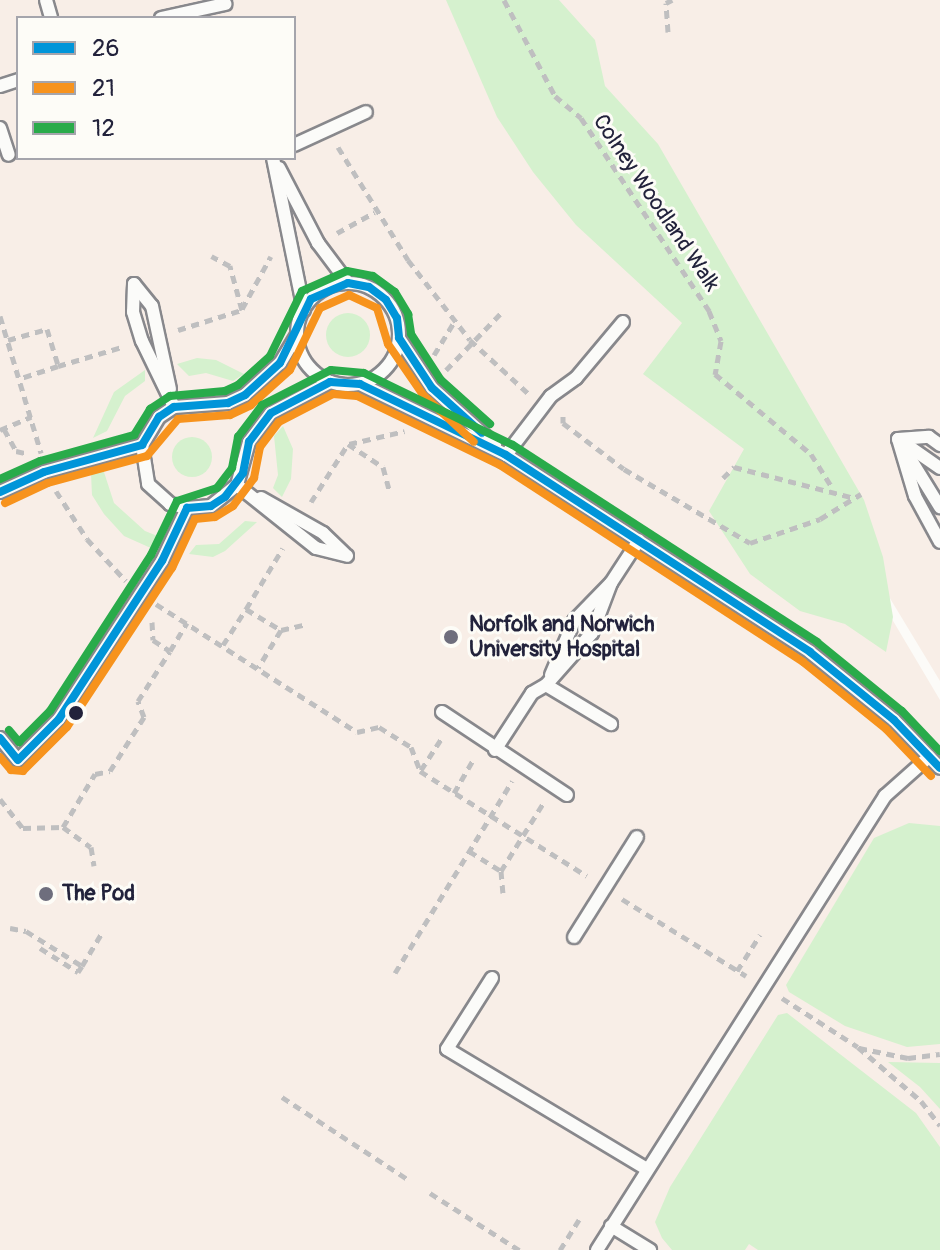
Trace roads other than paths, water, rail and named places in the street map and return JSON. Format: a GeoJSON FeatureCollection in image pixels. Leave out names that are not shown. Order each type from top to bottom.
{"type":"FeatureCollection","features":[{"type":"Feature","properties":{"kind":"lane"},"geometry":{"type":"LineString","coordinates":[[169,16],[224,2]]}},
{"type":"Feature","properties":{"kind":"lane"},"geometry":{"type":"LineString","coordinates":[[196,16],[224,2]]}},
{"type":"Feature","properties":{"kind":"lane"},"geometry":{"type":"LineString","coordinates":[[296,144],[366,112]]}},
{"type":"Feature","properties":{"kind":"lane"},"geometry":{"type":"LineString","coordinates":[[0,128],[9,155]]}},
{"type":"Feature","properties":{"kind":"lane"},"geometry":{"type":"LineString","coordinates":[[273,160],[304,310],[297,335],[280,363],[245,395],[228,403],[174,407],[153,423],[142,445],[148,484],[170,504],[187,508],[211,506],[237,485],[249,442],[271,413],[313,387],[330,382],[360,384],[506,455],[810,652],[894,720],[940,768]]}},
{"type":"Feature","properties":{"kind":"lane"},"geometry":{"type":"LineString","coordinates":[[274,160],[318,243],[348,283]]}},
{"type":"Feature","properties":{"kind":"lane"},"geometry":{"type":"LineString","coordinates":[[304,310],[322,291],[348,283],[369,287],[386,300],[397,318],[399,338],[432,388],[506,455]]}},
{"type":"Feature","properties":{"kind":"lane"},"geometry":{"type":"LineString","coordinates":[[134,284],[152,306],[174,407],[142,341],[133,312],[134,284]]}},
{"type":"Feature","properties":{"kind":"lane"},"geometry":{"type":"LineString","coordinates":[[506,455],[551,396],[576,378],[623,322]]}},
{"type":"Feature","properties":{"kind":"lane"},"geometry":{"type":"LineString","coordinates":[[297,335],[304,359],[330,382]]}},
{"type":"Feature","properties":{"kind":"lane"},"geometry":{"type":"LineString","coordinates":[[360,384],[382,373],[399,338]]}},
{"type":"Feature","properties":{"kind":"lane"},"geometry":{"type":"LineString","coordinates":[[898,439],[929,437],[940,445]]}},
{"type":"Feature","properties":{"kind":"lane"},"geometry":{"type":"LineString","coordinates":[[898,439],[940,468]]}},
{"type":"Feature","properties":{"kind":"lane"},"geometry":{"type":"LineString","coordinates":[[898,439],[940,507]]}},
{"type":"Feature","properties":{"kind":"lane"},"geometry":{"type":"LineString","coordinates":[[898,439],[915,496],[940,542]]}},
{"type":"Feature","properties":{"kind":"lane"},"geometry":{"type":"LineString","coordinates":[[0,492],[44,472],[142,445]]}},
{"type":"Feature","properties":{"kind":"lane"},"geometry":{"type":"LineString","coordinates":[[237,485],[316,548],[347,556]]}},
{"type":"Feature","properties":{"kind":"lane"},"geometry":{"type":"LineString","coordinates":[[0,738],[18,760],[59,719],[141,594],[187,508]]}},
{"type":"Feature","properties":{"kind":"lane"},"geometry":{"type":"LineString","coordinates":[[546,685],[574,621],[611,583],[639,540]]}},
{"type":"Feature","properties":{"kind":"lane"},"geometry":{"type":"LineString","coordinates":[[495,750],[532,693],[546,685],[592,633],[611,583]]}},
{"type":"Feature","properties":{"kind":"lane"},"geometry":{"type":"LineString","coordinates":[[546,685],[611,724]]}},
{"type":"Feature","properties":{"kind":"lane"},"geometry":{"type":"LineString","coordinates":[[442,712],[567,795]]}},
{"type":"Feature","properties":{"kind":"lane"},"geometry":{"type":"LineString","coordinates":[[597,1250],[885,796],[929,757]]}},
{"type":"Feature","properties":{"kind":"lane"},"geometry":{"type":"LineString","coordinates":[[574,937],[637,837]]}},
{"type":"Feature","properties":{"kind":"lane"},"geometry":{"type":"LineString","coordinates":[[492,978],[447,1049],[647,1169]]}},
{"type":"Feature","properties":{"kind":"lane"},"geometry":{"type":"LineString","coordinates":[[611,1226],[650,1250]]}},
{"type":"Feature","properties":{"kind":"place","name":"Norfolk and Norwich University Hospital"},"geometry":{"type":"Point","coordinates":[451,637]}},
{"type":"Feature","properties":{"kind":"place","name":"The Pod"},"geometry":{"type":"Point","coordinates":[46,894]}}]}
